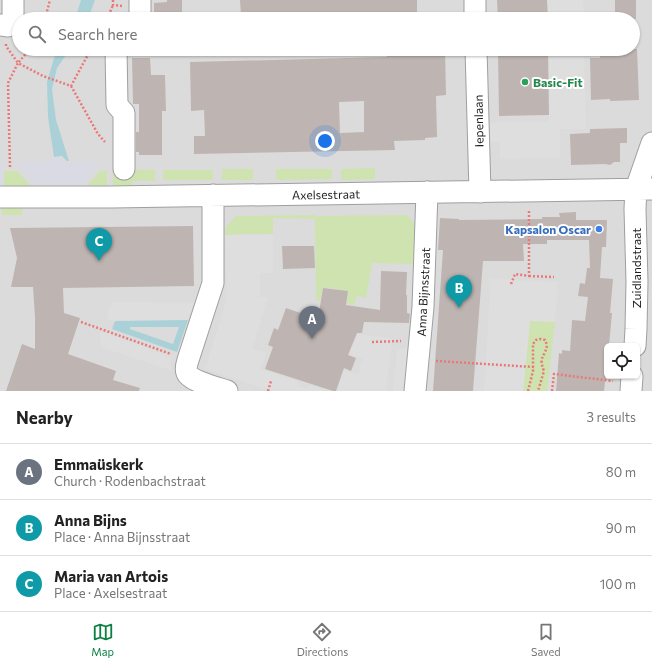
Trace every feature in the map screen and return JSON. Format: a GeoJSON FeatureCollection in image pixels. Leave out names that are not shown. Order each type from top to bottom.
{"type":"FeatureCollection","features":[{"type":"Feature","properties":{"kind":"street"},"geometry":{"type":"LineString","coordinates":[[13,0],[13,12]]}},
{"type":"Feature","properties":{"kind":"street"},"geometry":{"type":"LineString","coordinates":[[475,0],[475,12]]}},
{"type":"Feature","properties":{"kind":"street"},"geometry":{"type":"LineString","coordinates":[[116,56],[117,105],[124,113],[124,168]]}},
{"type":"Feature","properties":{"kind":"street","name":"Iepenlaan"},"geometry":{"type":"LineString","coordinates":[[476,56],[480,192]]}},
{"type":"Feature","properties":{"kind":"street","name":"Zuidlandstraat"},"geometry":{"type":"LineString","coordinates":[[635,343],[644,316],[637,282],[636,209],[644,189],[652,143]]}},
{"type":"Feature","properties":{"kind":"street","name":"Axelsestraat"},"geometry":{"type":"LineString","coordinates":[[0,197],[103,197],[644,189]]}},
{"type":"Feature","properties":{"kind":"street","name":"Anna Bijnsstraat"},"geometry":{"type":"LineString","coordinates":[[415,391],[423,307],[427,192]]}},
{"type":"Feature","properties":{"kind":"street"},"geometry":{"type":"LineString","coordinates":[[213,195],[213,283],[187,364],[187,374],[192,379],[227,391]]}},
{"type":"Feature","properties":{"kind":"path"},"geometry":{"type":"LineString","coordinates":[[47,12],[50,0]]}},
{"type":"Feature","properties":{"kind":"path"},"geometry":{"type":"LineString","coordinates":[[110,12],[113,5],[113,0]]}},
{"type":"Feature","properties":{"kind":"path"},"geometry":{"type":"LineString","coordinates":[[113,5],[135,9]]}},
{"type":"Feature","properties":{"kind":"path"},"geometry":{"type":"LineString","coordinates":[[4,25],[6,46],[12,54]]}},
{"type":"Feature","properties":{"kind":"path"},"geometry":{"type":"LineString","coordinates":[[13,56],[18,63],[43,76],[71,86],[106,147]]}},
{"type":"Feature","properties":{"kind":"path"},"geometry":{"type":"LineString","coordinates":[[10,167],[8,83],[18,63],[24,56]]}},
{"type":"Feature","properties":{"kind":"path"},"geometry":{"type":"LineString","coordinates":[[71,86],[87,56]]}},
{"type":"Feature","properties":{"kind":"path"},"geometry":{"type":"LineString","coordinates":[[529,213],[529,276]]}},
{"type":"Feature","properties":{"kind":"path"},"geometry":{"type":"LineString","coordinates":[[511,284],[515,274],[554,277]]}},
{"type":"Feature","properties":{"kind":"path"},"geometry":{"type":"LineString","coordinates":[[81,322],[187,364]]}},
{"type":"Feature","properties":{"kind":"path"},"geometry":{"type":"LineString","coordinates":[[528,391],[534,367],[532,351],[533,344],[536,340],[540,339],[545,340],[547,345],[546,351],[542,357],[544,371],[538,391]]}},
{"type":"Feature","properties":{"kind":"path"},"geometry":{"type":"LineString","coordinates":[[372,342],[420,341]]}},
{"type":"Feature","properties":{"kind":"path"},"geometry":{"type":"LineString","coordinates":[[430,360],[534,367]]}},
{"type":"Feature","properties":{"kind":"path"},"geometry":{"type":"LineString","coordinates":[[552,391],[554,374],[631,383]]}},
{"type":"Feature","properties":{"kind":"path"},"geometry":{"type":"LineString","coordinates":[[268,391],[271,381]]}},
{"type":"Feature","properties":{"kind":"shaded area"},"geometry":{"type":"Polygon","coordinates":[[[0,0],[652,0],[652,391],[0,391],[0,0]]]}},
{"type":"Feature","properties":{"kind":"shaded area"},"geometry":{"type":"Polygon","coordinates":[[[547,0],[583,0],[584,12],[548,12],[547,0]]]}},
{"type":"Feature","properties":{"kind":"shaded area"},"geometry":{"type":"Polygon","coordinates":[[[548,56],[584,56],[586,129],[560,129],[560,158],[500,159],[500,142],[488,142],[487,123],[549,122],[548,56]]]}},
{"type":"Feature","properties":{"kind":"shaded area"},"geometry":{"type":"Polygon","coordinates":[[[55,157],[62,157],[67,162],[100,162],[84,183],[34,183],[16,162],[50,162],[55,157]]]}},
{"type":"Feature","properties":{"kind":"shaded area"},"geometry":{"type":"Polygon","coordinates":[[[0,162],[3,162],[4,187],[0,188],[0,162]]]}},
{"type":"Feature","properties":{"kind":"shaded area"},"geometry":{"type":"Polygon","coordinates":[[[273,234],[273,273],[260,273],[260,297],[268,297],[252,349],[266,353],[260,369],[299,382],[298,386],[307,389],[309,385],[327,391],[271,391],[205,369],[227,299],[225,235],[273,234]]]}},
{"type":"Feature","properties":{"kind":"shaded area"},"geometry":{"type":"Polygon","coordinates":[[[491,279],[558,282],[555,322],[530,321],[523,391],[484,391],[491,279]]]}},
{"type":"Feature","properties":{"kind":"shaded area"},"geometry":{"type":"Polygon","coordinates":[[[112,302],[194,303],[188,320],[115,321],[107,319],[112,302]]]}},
{"type":"Feature","properties":{"kind":"shaded area"},"geometry":{"type":"Polygon","coordinates":[[[100,331],[170,356],[172,371],[101,347],[100,331]]]}},
{"type":"Feature","properties":{"kind":"shaded area"},"geometry":{"type":"Polygon","coordinates":[[[358,334],[392,338],[386,391],[337,391],[344,370],[358,375],[363,359],[349,354],[358,334]]]}},
{"type":"Feature","properties":{"kind":"shaded area"},"geometry":{"type":"Polygon","coordinates":[[[413,344],[408,391],[393,391],[397,351],[413,344]]]}},
{"type":"Feature","properties":{"kind":"green space"},"geometry":{"type":"Polygon","coordinates":[[[375,168],[375,179],[341,180],[341,169],[375,168]]]}},
{"type":"Feature","properties":{"kind":"green space"},"geometry":{"type":"Polygon","coordinates":[[[113,169],[155,170],[155,181],[132,181],[132,188],[113,188],[113,169]]]}},
{"type":"Feature","properties":{"kind":"green space"},"geometry":{"type":"Polygon","coordinates":[[[222,169],[253,169],[253,180],[222,180],[222,169]]]}},
{"type":"Feature","properties":{"kind":"green space"},"geometry":{"type":"Polygon","coordinates":[[[276,169],[332,169],[332,179],[276,180],[276,169]]]}},
{"type":"Feature","properties":{"kind":"green space"},"geometry":{"type":"Polygon","coordinates":[[[163,170],[213,170],[213,180],[163,180],[163,170]]]}},
{"type":"Feature","properties":{"kind":"green space"},"geometry":{"type":"Polygon","coordinates":[[[4,171],[17,171],[31,187],[4,187],[4,171]]]}},
{"type":"Feature","properties":{"kind":"green space"},"geometry":{"type":"Polygon","coordinates":[[[100,171],[107,171],[107,187],[87,186],[100,171]]]}},
{"type":"Feature","properties":{"kind":"green space"},"geometry":{"type":"Polygon","coordinates":[[[2,207],[22,207],[22,215],[2,215],[2,207]]]}},
{"type":"Feature","properties":{"kind":"green space"},"geometry":{"type":"Polygon","coordinates":[[[407,215],[415,224],[413,264],[372,263],[366,298],[357,296],[354,305],[347,304],[348,291],[323,287],[320,301],[316,300],[315,219],[273,218],[273,234],[225,235],[226,227],[236,216],[407,215]]]}},
{"type":"Feature","properties":{"kind":"green space"},"geometry":{"type":"Polygon","coordinates":[[[530,321],[555,322],[547,391],[523,391],[530,321]]]}},
{"type":"Feature","properties":{"kind":"water"},"geometry":{"type":"Polygon","coordinates":[[[81,0],[95,0],[91,12],[77,12],[81,0]]]}},
{"type":"Feature","properties":{"kind":"water"},"geometry":{"type":"Polygon","coordinates":[[[55,56],[65,56],[57,68],[52,89],[56,120],[69,161],[62,156],[54,157],[48,117],[47,82],[55,56]]]}},
{"type":"Feature","properties":{"kind":"water"},"geometry":{"type":"Polygon","coordinates":[[[188,320],[177,352],[112,329],[115,321],[188,320]],[[130,327],[130,329],[173,344],[179,327],[130,327]]]}},
{"type":"Feature","properties":{"kind":"building"},"geometry":{"type":"Polygon","coordinates":[[[167,0],[182,0],[182,12],[154,12],[154,3],[167,2],[167,0]]]}},
{"type":"Feature","properties":{"kind":"building"},"geometry":{"type":"Polygon","coordinates":[[[240,0],[417,0],[417,12],[241,12],[240,0]]]}},
{"type":"Feature","properties":{"kind":"building"},"geometry":{"type":"Polygon","coordinates":[[[497,0],[547,0],[548,12],[498,12],[497,0]]]}},
{"type":"Feature","properties":{"kind":"building"},"geometry":{"type":"Polygon","coordinates":[[[615,0],[636,0],[636,12],[615,12],[615,0]]]}},
{"type":"Feature","properties":{"kind":"building"},"geometry":{"type":"Polygon","coordinates":[[[445,56],[446,95],[436,96],[437,137],[425,138],[425,140],[394,141],[395,150],[194,154],[194,136],[205,136],[204,110],[191,111],[190,62],[445,56]],[[364,101],[339,102],[340,133],[364,132],[364,101]]]}},
{"type":"Feature","properties":{"kind":"building"},"geometry":{"type":"Polygon","coordinates":[[[498,56],[548,56],[549,115],[499,116],[498,56]]]}},
{"type":"Feature","properties":{"kind":"building"},"geometry":{"type":"Polygon","coordinates":[[[600,56],[637,56],[639,100],[591,100],[590,58],[600,58],[600,56]]]}},
{"type":"Feature","properties":{"kind":"building"},"geometry":{"type":"Polygon","coordinates":[[[132,58],[150,58],[151,75],[165,75],[166,111],[162,111],[162,155],[139,155],[139,152],[136,152],[136,132],[139,132],[139,104],[133,104],[132,58]]]}},
{"type":"Feature","properties":{"kind":"building"},"geometry":{"type":"Polygon","coordinates":[[[627,128],[627,143],[620,143],[620,162],[614,162],[610,165],[571,165],[570,134],[590,133],[590,129],[627,128]]]}},
{"type":"Feature","properties":{"kind":"building"},"geometry":{"type":"Polygon","coordinates":[[[576,212],[576,220],[607,220],[606,247],[602,247],[600,278],[613,279],[609,343],[604,343],[604,379],[605,379],[604,391],[556,391],[559,353],[562,354],[562,350],[570,351],[572,320],[585,321],[588,297],[578,296],[580,283],[585,284],[587,268],[590,268],[589,240],[547,240],[547,244],[523,244],[524,261],[483,261],[473,391],[433,391],[443,250],[438,250],[440,218],[459,220],[542,219],[542,217],[560,217],[559,213],[576,212]]]}},
{"type":"Feature","properties":{"kind":"building"},"geometry":{"type":"Polygon","coordinates":[[[193,226],[194,286],[63,288],[64,313],[80,318],[68,354],[116,371],[113,380],[140,388],[139,391],[6,391],[22,344],[35,349],[33,287],[11,287],[17,258],[10,228],[193,226]]]}},
{"type":"Feature","properties":{"kind":"building"},"geometry":{"type":"Polygon","coordinates":[[[282,246],[314,246],[315,268],[283,269],[282,246]]]}},
{"type":"Feature","properties":{"kind":"building"},"geometry":{"type":"Polygon","coordinates":[[[381,271],[407,272],[406,295],[407,313],[410,314],[409,323],[364,322],[362,333],[357,333],[348,355],[356,358],[351,371],[344,368],[336,391],[265,369],[273,347],[268,345],[274,328],[278,330],[286,308],[318,319],[323,288],[348,291],[346,305],[380,310],[381,271]]]}},
{"type":"Feature","properties":{"kind":"place","name":"Basic-Fit"},"geometry":{"type":"Point","coordinates":[525,82]}},
{"type":"Feature","properties":{"kind":"place","name":"Kapsalon Oscar"},"geometry":{"type":"Point","coordinates":[599,229]}},
{"type":"Feature","properties":{"kind":"place","name":"Maria van Artois"},"geometry":{"type":"Point","coordinates":[99,261]}},
{"type":"Feature","properties":{"kind":"place","name":"Anna Bijns"},"geometry":{"type":"Point","coordinates":[459,308]}},
{"type":"Feature","properties":{"kind":"place","name":"Emmaüskerk"},"geometry":{"type":"Point","coordinates":[312,339]}}]}
